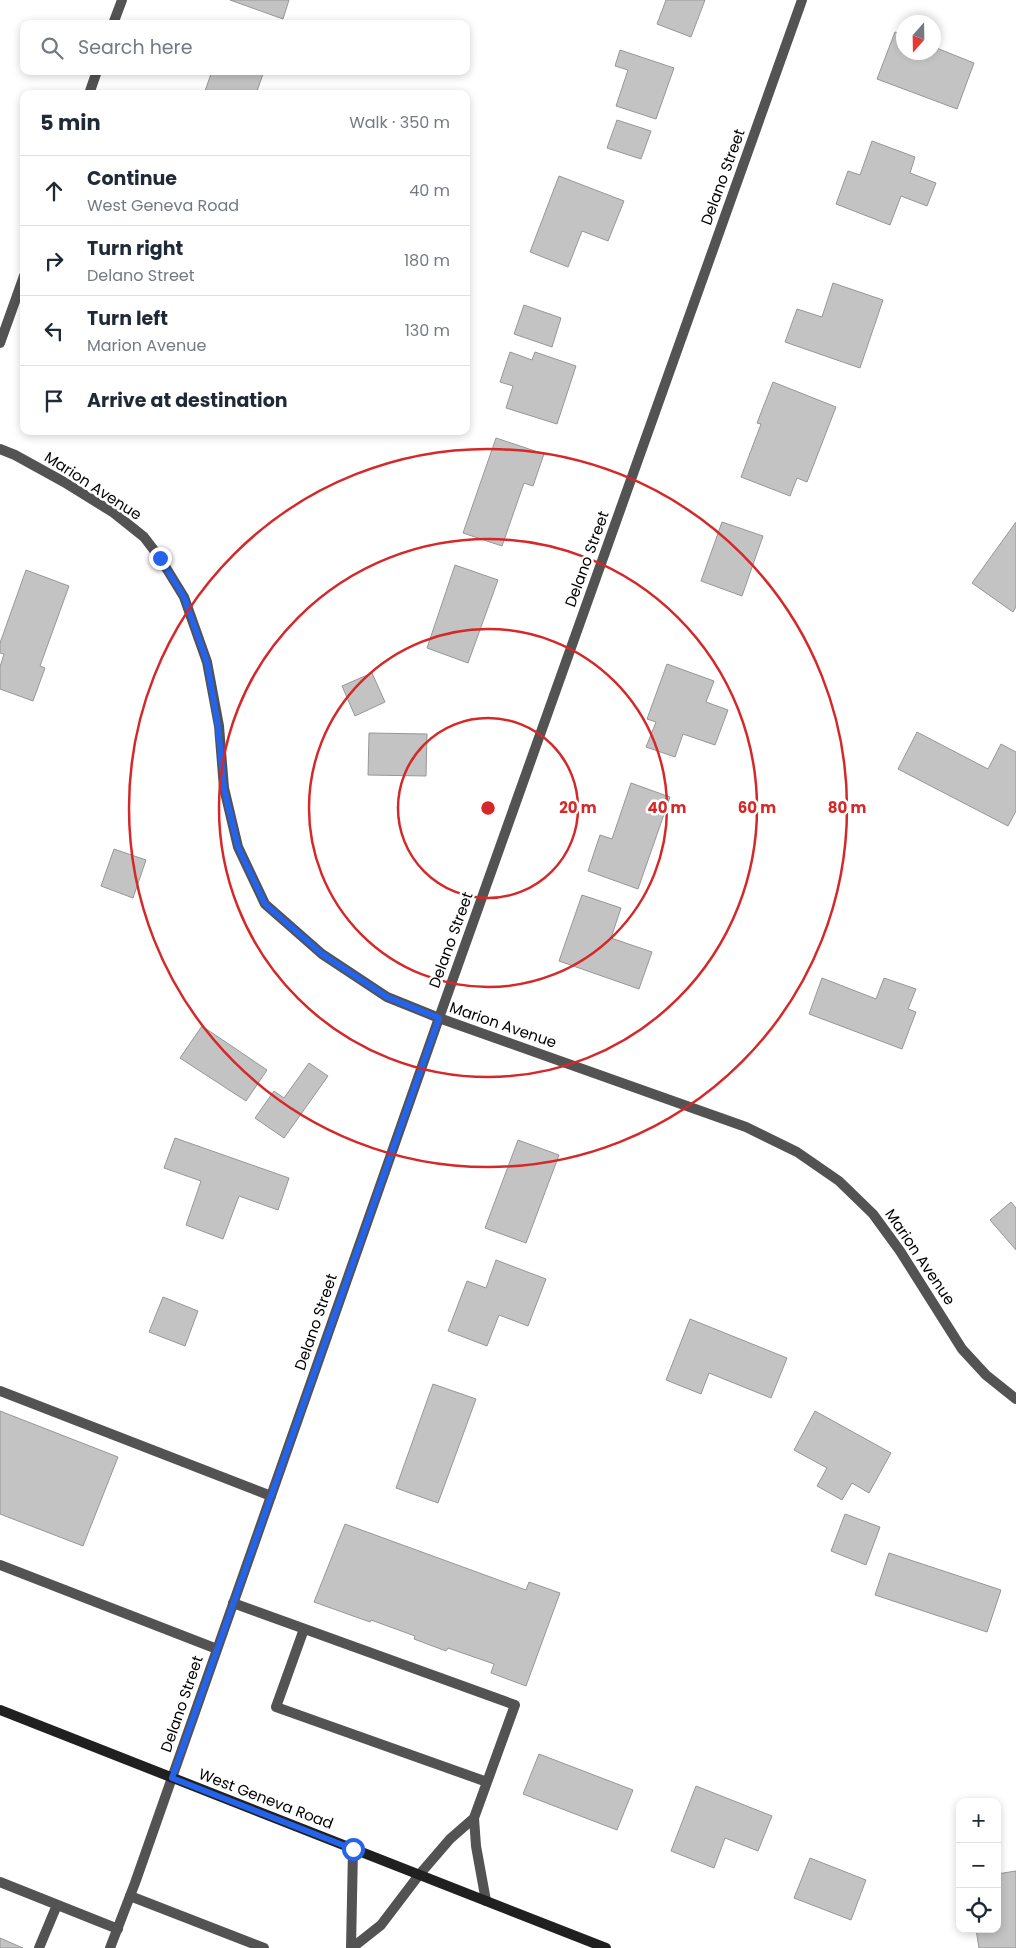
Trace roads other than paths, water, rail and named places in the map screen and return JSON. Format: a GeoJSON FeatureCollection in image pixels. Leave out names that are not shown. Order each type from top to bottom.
{"type":"FeatureCollection","features":[{"type":"Feature","properties":{"kind":"main road","name":"West Geneva Road"},"geometry":{"type":"LineString","coordinates":[[0,1710],[606,1948]]}},
{"type":"Feature","properties":{"kind":"street"},"geometry":{"type":"LineString","coordinates":[[114,20],[122,0]]}},
{"type":"Feature","properties":{"kind":"street","name":"Delano Street"},"geometry":{"type":"LineString","coordinates":[[110,1948],[172,1778],[439,1018],[802,0]]}},
{"type":"Feature","properties":{"kind":"street"},"geometry":{"type":"LineString","coordinates":[[90,90],[95,75]]}},
{"type":"Feature","properties":{"kind":"street"},"geometry":{"type":"LineString","coordinates":[[0,343],[20,287]]}},
{"type":"Feature","properties":{"kind":"street","name":"Marion Avenue"},"geometry":{"type":"LineString","coordinates":[[0,449],[14,454],[64,482],[114,514],[144,537],[160,558],[184,597],[207,662],[218,726],[224,788],[238,847],[265,904],[330,959],[387,997],[439,1018],[746,1127],[797,1152],[839,1181],[873,1214],[900,1251],[962,1348],[986,1375],[1016,1399]]}},
{"type":"Feature","properties":{"kind":"street"},"geometry":{"type":"LineString","coordinates":[[0,1391],[271,1496]]}},
{"type":"Feature","properties":{"kind":"street"},"geometry":{"type":"LineString","coordinates":[[0,1565],[217,1649]]}},
{"type":"Feature","properties":{"kind":"street"},"geometry":{"type":"LineString","coordinates":[[233,1604],[515,1705],[474,1818],[476,1846],[486,1901]]}},
{"type":"Feature","properties":{"kind":"street"},"geometry":{"type":"LineString","coordinates":[[304,1629],[276,1706],[487,1782]]}},
{"type":"Feature","properties":{"kind":"street"},"geometry":{"type":"LineString","coordinates":[[352,1948],[381,1925],[419,1875],[450,1839],[474,1818]]}},
{"type":"Feature","properties":{"kind":"street"},"geometry":{"type":"LineString","coordinates":[[352,1948],[353,1849]]}},
{"type":"Feature","properties":{"kind":"street"},"geometry":{"type":"LineString","coordinates":[[0,1882],[118,1929]]}},
{"type":"Feature","properties":{"kind":"street"},"geometry":{"type":"LineString","coordinates":[[130,1896],[264,1948]]}},
{"type":"Feature","properties":{"kind":"street"},"geometry":{"type":"LineString","coordinates":[[40,1948],[57,1904]]}}]}
